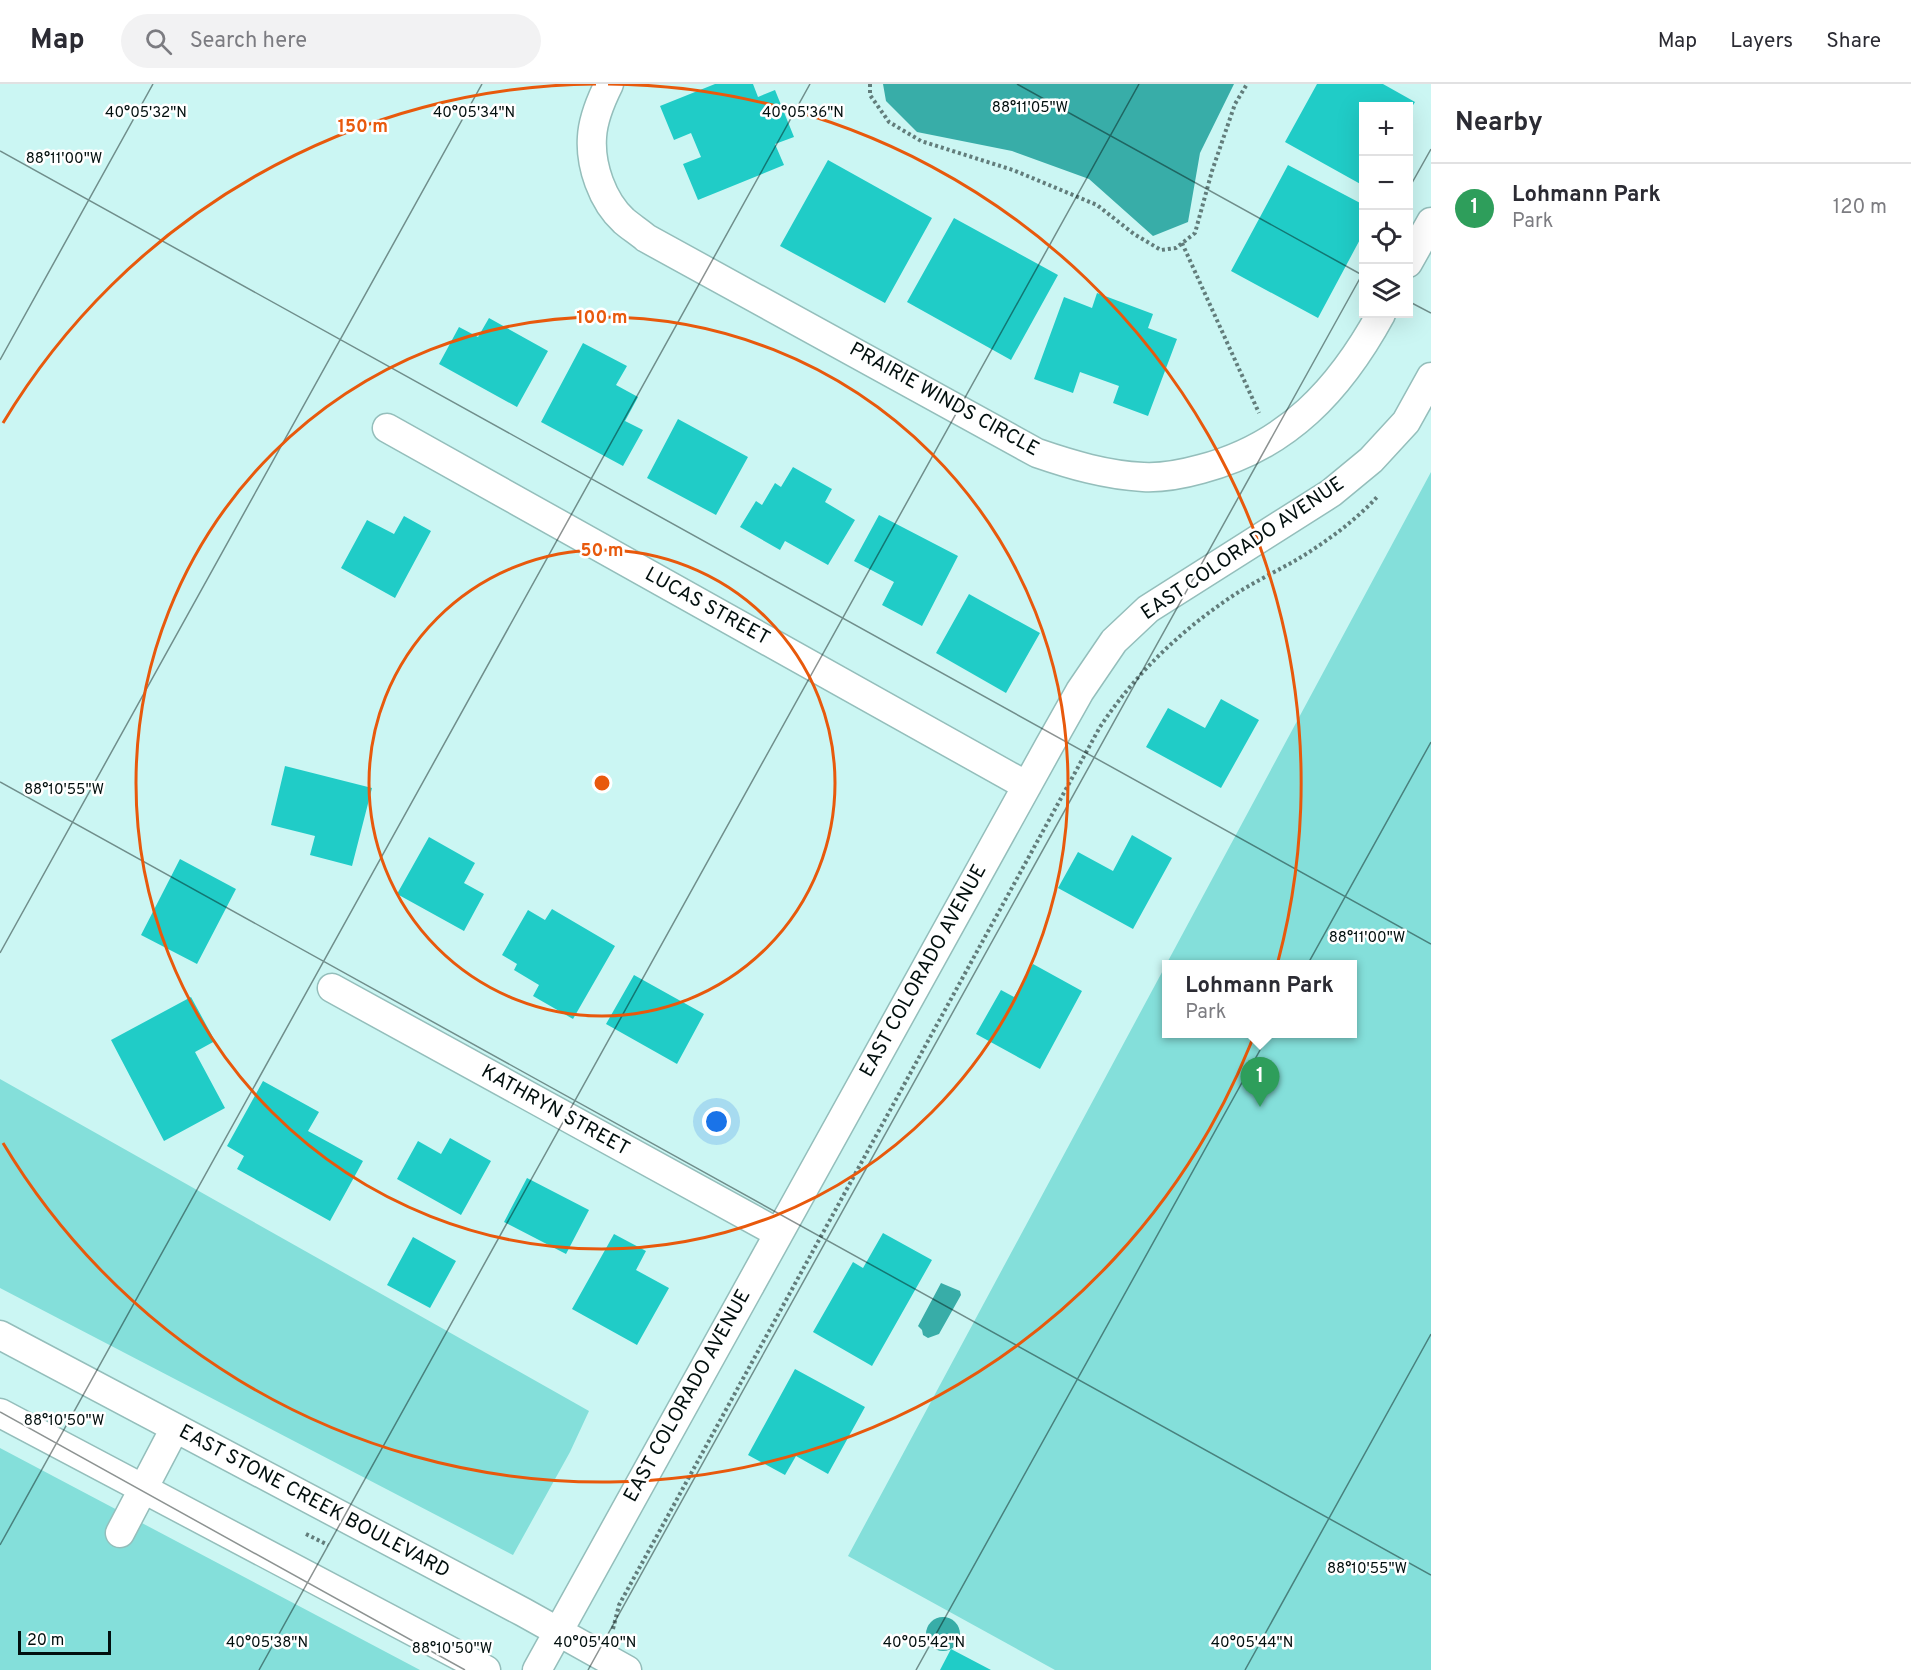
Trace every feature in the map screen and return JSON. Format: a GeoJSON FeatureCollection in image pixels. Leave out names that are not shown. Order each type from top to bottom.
{"type":"FeatureCollection","features":[{"type":"Feature","properties":{"kind":"street","name":"PRAIRIE WINDS CIRCLE"},"geometry":{"type":"LineString","coordinates":[[609,84],[598,105],[592,136],[594,167],[606,196],[622,219],[646,238],[1037,453],[1085,469],[1145,477],[1186,473],[1221,464],[1261,447],[1303,418],[1336,384],[1365,343],[1379,318]]}},
{"type":"Feature","properties":{"kind":"street"},"geometry":{"type":"LineString","coordinates":[[1413,254],[1431,222]]}},
{"type":"Feature","properties":{"kind":"street","name":"EAST COLORADO AVENUE"},"geometry":{"type":"LineString","coordinates":[[537,1670],[1080,691],[1114,641],[1149,609],[1339,486],[1371,460],[1406,422],[1431,377]]}},
{"type":"Feature","properties":{"kind":"street","name":"LUCAS STREET"},"geometry":{"type":"LineString","coordinates":[[387,428],[1027,786]]}},
{"type":"Feature","properties":{"kind":"street","name":"KATHRYN STREET"},"geometry":{"type":"LineString","coordinates":[[332,988],[778,1233]]}},
{"type":"Feature","properties":{"kind":"street","name":"EAST STONE CREEK BOULEVARD"},"geometry":{"type":"LineString","coordinates":[[0,1335],[558,1631],[627,1670]]}},
{"type":"Feature","properties":{"kind":"street"},"geometry":{"type":"LineString","coordinates":[[0,1413],[486,1670]]}},
{"type":"Feature","properties":{"kind":"street"},"geometry":{"type":"LineString","coordinates":[[120,1533],[175,1428]]}},
{"type":"Feature","properties":{"kind":"path"},"geometry":{"type":"LineString","coordinates":[[870,84],[870,95],[889,122],[921,141],[1012,170],[1097,205],[1134,234],[1161,250],[1176,248],[1195,233],[1227,126],[1235,104],[1247,84]]}},
{"type":"Feature","properties":{"kind":"path"},"geometry":{"type":"LineString","coordinates":[[1182,243],[1262,420]]}},
{"type":"Feature","properties":{"kind":"path"},"geometry":{"type":"LineString","coordinates":[[614,1627],[619,1605],[825,1225],[1079,762],[1120,698],[1157,656],[1188,630],[1234,596],[1326,540],[1385,489]]}},
{"type":"Feature","properties":{"kind":"shaded area"},"geometry":{"type":"Polygon","coordinates":[[[883,84],[1234,84],[1200,153],[1188,222],[1153,236],[1089,179],[1012,151],[917,132],[886,101],[883,84]]]}},
{"type":"Feature","properties":{"kind":"shaded area"},"geometry":{"type":"Polygon","coordinates":[[[1431,472],[1431,1670],[1055,1670],[848,1556],[1162,972],[1162,1038],[1357,1038],[1357,960],[1169,960],[1431,472]]]}},
{"type":"Feature","properties":{"kind":"shaded area"},"geometry":{"type":"Polygon","coordinates":[[[0,1079],[589,1411],[570,1452],[513,1555],[0,1288],[0,1079]]]}},
{"type":"Feature","properties":{"kind":"shaded area"},"geometry":{"type":"Polygon","coordinates":[[[941,1283],[960,1291],[961,1295],[939,1334],[928,1338],[923,1335],[918,1326],[941,1283]]]}},
{"type":"Feature","properties":{"kind":"shaded area"},"geometry":{"type":"Polygon","coordinates":[[[0,1448],[420,1670],[0,1670],[0,1448]]]}},
{"type":"Feature","properties":{"kind":"shaded area"},"geometry":{"type":"Polygon","coordinates":[[[943,1617],[955,1622],[960,1634],[955,1646],[943,1651],[931,1646],[926,1634],[931,1622],[943,1617]]]}},
{"type":"Feature","properties":{"kind":"building"},"geometry":{"type":"Polygon","coordinates":[[[715,84],[753,84],[758,97],[775,90],[794,137],[775,144],[784,165],[698,200],[683,164],[701,157],[691,133],[674,140],[660,106],[715,84]]]}},
{"type":"Feature","properties":{"kind":"building"},"geometry":{"type":"Polygon","coordinates":[[[1317,84],[1383,84],[1415,102],[1413,105],[1413,102],[1359,102],[1359,183],[1285,142],[1317,84]]]}},
{"type":"Feature","properties":{"kind":"building"},"geometry":{"type":"Polygon","coordinates":[[[828,160],[932,218],[885,303],[780,246],[828,160]]]}},
{"type":"Feature","properties":{"kind":"building"},"geometry":{"type":"Polygon","coordinates":[[[1288,165],[1359,202],[1359,241],[1318,318],[1231,271],[1288,165]]]}},
{"type":"Feature","properties":{"kind":"building"},"geometry":{"type":"Polygon","coordinates":[[[954,218],[1058,275],[1011,360],[907,302],[954,218]]]}},
{"type":"Feature","properties":{"kind":"building"},"geometry":{"type":"Polygon","coordinates":[[[1097,293],[1153,314],[1148,328],[1177,339],[1148,416],[1113,403],[1119,386],[1080,372],[1073,393],[1034,379],[1064,297],[1092,308],[1097,293]]]}},
{"type":"Feature","properties":{"kind":"building"},"geometry":{"type":"Polygon","coordinates":[[[489,318],[548,351],[517,407],[439,364],[459,327],[478,337],[489,318]]]}},
{"type":"Feature","properties":{"kind":"building"},"geometry":{"type":"Polygon","coordinates":[[[583,343],[627,366],[616,385],[638,397],[625,421],[643,430],[623,466],[541,422],[583,343]]]}},
{"type":"Feature","properties":{"kind":"building"},"geometry":{"type":"Polygon","coordinates":[[[678,419],[748,457],[716,515],[647,478],[678,419]]]}},
{"type":"Feature","properties":{"kind":"building"},"geometry":{"type":"Polygon","coordinates":[[[793,467],[832,489],[825,502],[855,520],[828,565],[785,541],[780,550],[740,527],[756,501],[762,505],[775,483],[781,487],[793,467]]]}},
{"type":"Feature","properties":{"kind":"building"},"geometry":{"type":"Polygon","coordinates":[[[879,515],[958,556],[922,626],[882,605],[894,582],[854,561],[879,515]]]}},
{"type":"Feature","properties":{"kind":"building"},"geometry":{"type":"Polygon","coordinates":[[[404,516],[431,531],[395,598],[341,568],[367,520],[394,534],[404,516]]]}},
{"type":"Feature","properties":{"kind":"building"},"geometry":{"type":"Polygon","coordinates":[[[969,594],[1040,633],[1006,693],[936,653],[969,594]]]}},
{"type":"Feature","properties":{"kind":"building"},"geometry":{"type":"Polygon","coordinates":[[[1221,699],[1259,720],[1221,788],[1146,747],[1168,708],[1205,728],[1221,699]]]}},
{"type":"Feature","properties":{"kind":"building"},"geometry":{"type":"Polygon","coordinates":[[[285,766],[372,788],[352,866],[310,855],[315,836],[271,825],[285,766]]]}},
{"type":"Feature","properties":{"kind":"building"},"geometry":{"type":"Polygon","coordinates":[[[1132,835],[1172,858],[1133,929],[1058,888],[1078,852],[1113,871],[1132,835]]]}},
{"type":"Feature","properties":{"kind":"building"},"geometry":{"type":"Polygon","coordinates":[[[429,837],[475,863],[464,883],[484,894],[464,931],[397,894],[429,837]]]}},
{"type":"Feature","properties":{"kind":"building"},"geometry":{"type":"Polygon","coordinates":[[[180,859],[236,889],[197,964],[141,935],[180,859]]]}},
{"type":"Feature","properties":{"kind":"building"},"geometry":{"type":"Polygon","coordinates":[[[552,909],[615,946],[573,1019],[533,996],[539,985],[514,970],[517,964],[502,955],[528,910],[545,920],[552,909]]]}},
{"type":"Feature","properties":{"kind":"building"},"geometry":{"type":"Polygon","coordinates":[[[1033,964],[1082,991],[1040,1069],[976,1034],[1001,990],[1014,997],[1033,964]]]}},
{"type":"Feature","properties":{"kind":"building"},"geometry":{"type":"Polygon","coordinates":[[[634,975],[704,1014],[677,1064],[606,1024],[634,975]]]}},
{"type":"Feature","properties":{"kind":"building"},"geometry":{"type":"Polygon","coordinates":[[[191,997],[215,1041],[195,1052],[225,1108],[164,1141],[111,1040],[191,997]]]}},
{"type":"Feature","properties":{"kind":"building"},"geometry":{"type":"Polygon","coordinates":[[[263,1081],[319,1112],[308,1131],[363,1161],[330,1221],[237,1169],[244,1156],[227,1146],[263,1081]]]}},
{"type":"Feature","properties":{"kind":"building"},"geometry":{"type":"Polygon","coordinates":[[[450,1138],[491,1161],[461,1215],[397,1179],[418,1141],[441,1154],[450,1138]]]}},
{"type":"Feature","properties":{"kind":"building"},"geometry":{"type":"Polygon","coordinates":[[[527,1178],[589,1210],[566,1254],[504,1222],[527,1178]]]}},
{"type":"Feature","properties":{"kind":"building"},"geometry":{"type":"Polygon","coordinates":[[[883,1233],[932,1260],[872,1366],[813,1332],[853,1262],[863,1268],[883,1233]]]}},
{"type":"Feature","properties":{"kind":"building"},"geometry":{"type":"Polygon","coordinates":[[[614,1234],[646,1251],[636,1270],[669,1288],[637,1345],[572,1309],[614,1234]]]}},
{"type":"Feature","properties":{"kind":"building"},"geometry":{"type":"Polygon","coordinates":[[[413,1237],[456,1261],[430,1308],[387,1285],[413,1237]]]}},
{"type":"Feature","properties":{"kind":"building"},"geometry":{"type":"Polygon","coordinates":[[[795,1369],[865,1407],[828,1474],[796,1456],[785,1475],[748,1455],[795,1369]]]}},
{"type":"Feature","properties":{"kind":"building"},"geometry":{"type":"Polygon","coordinates":[[[951,1649],[991,1670],[940,1670],[951,1649]]]}},
{"type":"Feature","properties":{"kind":"place","name":"Lohmann Park"},"geometry":{"type":"Point","coordinates":[1260,1107]}}]}
